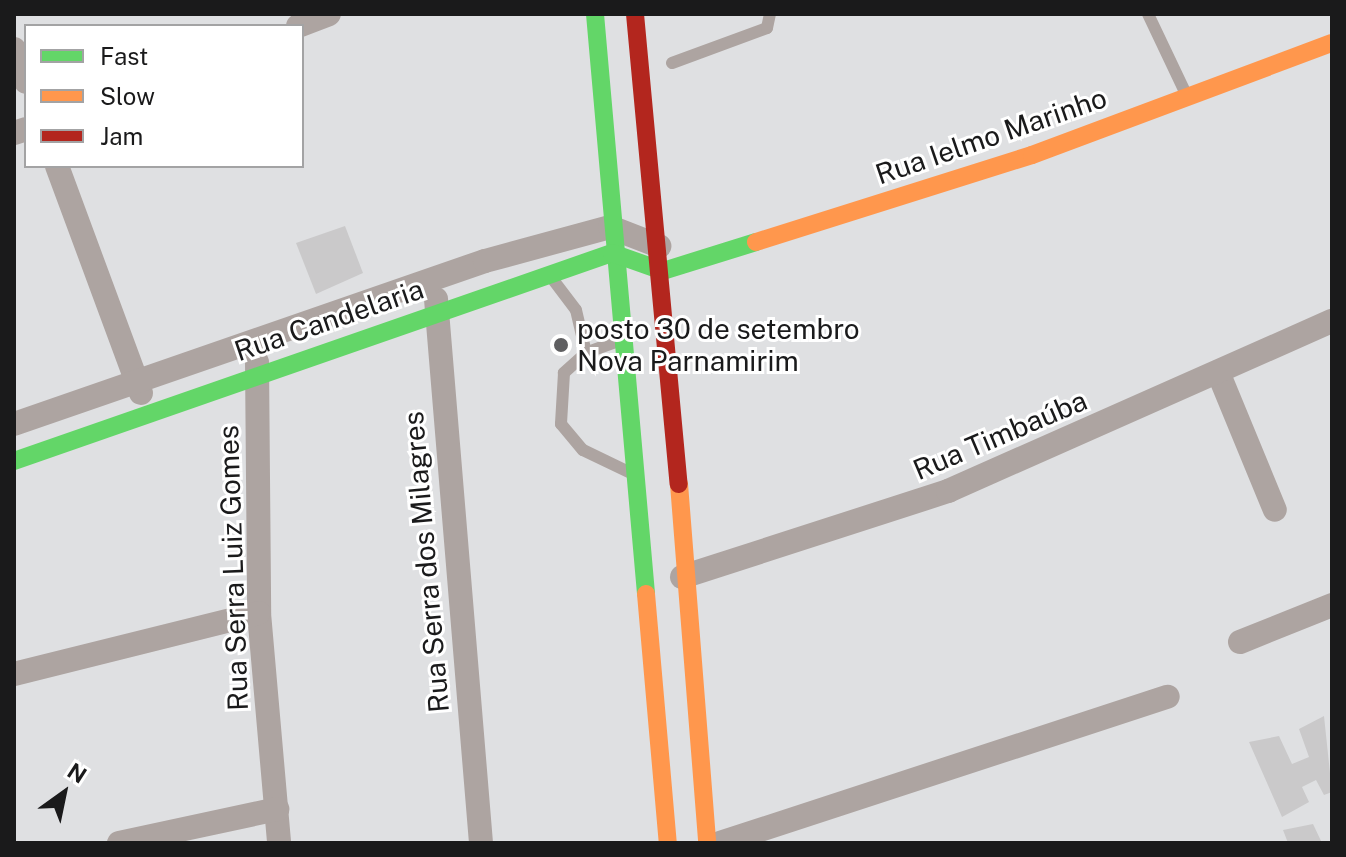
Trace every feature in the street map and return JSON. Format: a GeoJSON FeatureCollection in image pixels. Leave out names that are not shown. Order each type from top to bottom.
{"type":"FeatureCollection","features":[{"type":"Feature","properties":{"kind":"main road"},"geometry":{"type":"LineString","coordinates":[[595,14],[612,253],[668,843]]}},
{"type":"Feature","properties":{"kind":"main road"},"geometry":{"type":"LineString","coordinates":[[635,14],[663,271],[682,577],[707,843]]}},
{"type":"Feature","properties":{"kind":"main road","name":"Rua Ielmo Marinho"},"geometry":{"type":"LineString","coordinates":[[663,271],[1032,155],[1332,43]]}},
{"type":"Feature","properties":{"kind":"main road"},"geometry":{"type":"LineString","coordinates":[[612,253],[663,271]]}},
{"type":"Feature","properties":{"kind":"main road","name":"Rua Candelaria"},"geometry":{"type":"LineString","coordinates":[[14,461],[612,253]]}},
{"type":"Feature","properties":{"kind":"street"},"geometry":{"type":"LineString","coordinates":[[303,24],[329,14]]}},
{"type":"Feature","properties":{"kind":"street"},"geometry":{"type":"LineString","coordinates":[[14,49],[24,76]]}},
{"type":"Feature","properties":{"kind":"street"},"geometry":{"type":"LineString","coordinates":[[58,168],[149,414]]}},
{"type":"Feature","properties":{"kind":"street"},"geometry":{"type":"LineString","coordinates":[[610,227],[659,246]]}},
{"type":"Feature","properties":{"kind":"street","name":"Rua Candelaria"},"geometry":{"type":"LineString","coordinates":[[14,424],[434,276],[610,227]]}},
{"type":"Feature","properties":{"kind":"street","name":"Rua Serra dos Milagres"},"geometry":{"type":"LineString","coordinates":[[434,276],[481,843]]}},
{"type":"Feature","properties":{"kind":"street","name":"Rua Timbaúba"},"geometry":{"type":"LineString","coordinates":[[682,577],[948,491],[1332,321]]}},
{"type":"Feature","properties":{"kind":"street","name":"Rua Serra Luiz Gomes"},"geometry":{"type":"LineString","coordinates":[[257,338],[259,613],[279,843]]}},
{"type":"Feature","properties":{"kind":"street"},"geometry":{"type":"LineString","coordinates":[[1218,372],[1275,510]]}},
{"type":"Feature","properties":{"kind":"street"},"geometry":{"type":"LineString","coordinates":[[1240,642],[1332,605]]}},
{"type":"Feature","properties":{"kind":"street"},"geometry":{"type":"LineString","coordinates":[[14,674],[259,613]]}},
{"type":"Feature","properties":{"kind":"street"},"geometry":{"type":"LineString","coordinates":[[720,843],[1168,697]]}},
{"type":"Feature","properties":{"kind":"street"},"geometry":{"type":"LineString","coordinates":[[119,843],[277,809]]}},
{"type":"Feature","properties":{"kind":"lane"},"geometry":{"type":"LineString","coordinates":[[672,63],[767,28],[770,14]]}},
{"type":"Feature","properties":{"kind":"lane"},"geometry":{"type":"LineString","coordinates":[[1148,14],[1188,97]]}},
{"type":"Feature","properties":{"kind":"lane"},"geometry":{"type":"LineString","coordinates":[[549,274],[576,310],[586,353]]}},
{"type":"Feature","properties":{"kind":"lane"},"geometry":{"type":"LineString","coordinates":[[621,340],[586,353],[559,387],[561,424],[583,450],[633,473]]}},
{"type":"Feature","properties":{"kind":"building"},"geometry":{"type":"Polygon","coordinates":[[[345,226],[363,273],[316,294],[296,243],[345,226]]]}},
{"type":"Feature","properties":{"kind":"building"},"geometry":{"type":"Polygon","coordinates":[[[1324,716],[1332,792],[1324,795],[1316,780],[1302,787],[1309,802],[1282,817],[1249,742],[1279,736],[1292,764],[1309,757],[1299,729],[1324,716]]]}},
{"type":"Feature","properties":{"kind":"building"},"geometry":{"type":"Polygon","coordinates":[[[1313,824],[1322,843],[1288,843],[1283,830],[1313,824]]]}},
{"type":"Feature","properties":{"kind":"traffic: fast"},"geometry":{"type":"LineString","coordinates":[[595,14],[646,594]]}},
{"type":"Feature","properties":{"kind":"traffic: fast"},"geometry":{"type":"LineString","coordinates":[[14,461],[612,253],[663,271],[756,242]]}},
{"type":"Feature","properties":{"kind":"traffic: slow"},"geometry":{"type":"LineString","coordinates":[[756,242],[1032,155],[1332,43]]}},
{"type":"Feature","properties":{"kind":"traffic: slow"},"geometry":{"type":"LineString","coordinates":[[679,484],[707,843]]}},
{"type":"Feature","properties":{"kind":"traffic: slow"},"geometry":{"type":"LineString","coordinates":[[646,594],[668,843]]}},
{"type":"Feature","properties":{"kind":"traffic: jam"},"geometry":{"type":"LineString","coordinates":[[635,14],[679,484]]}},
{"type":"Feature","properties":{"kind":"place","name":"posto 30 de setembro Nova Parnamirim"},"geometry":{"type":"Point","coordinates":[561,345]}}]}
